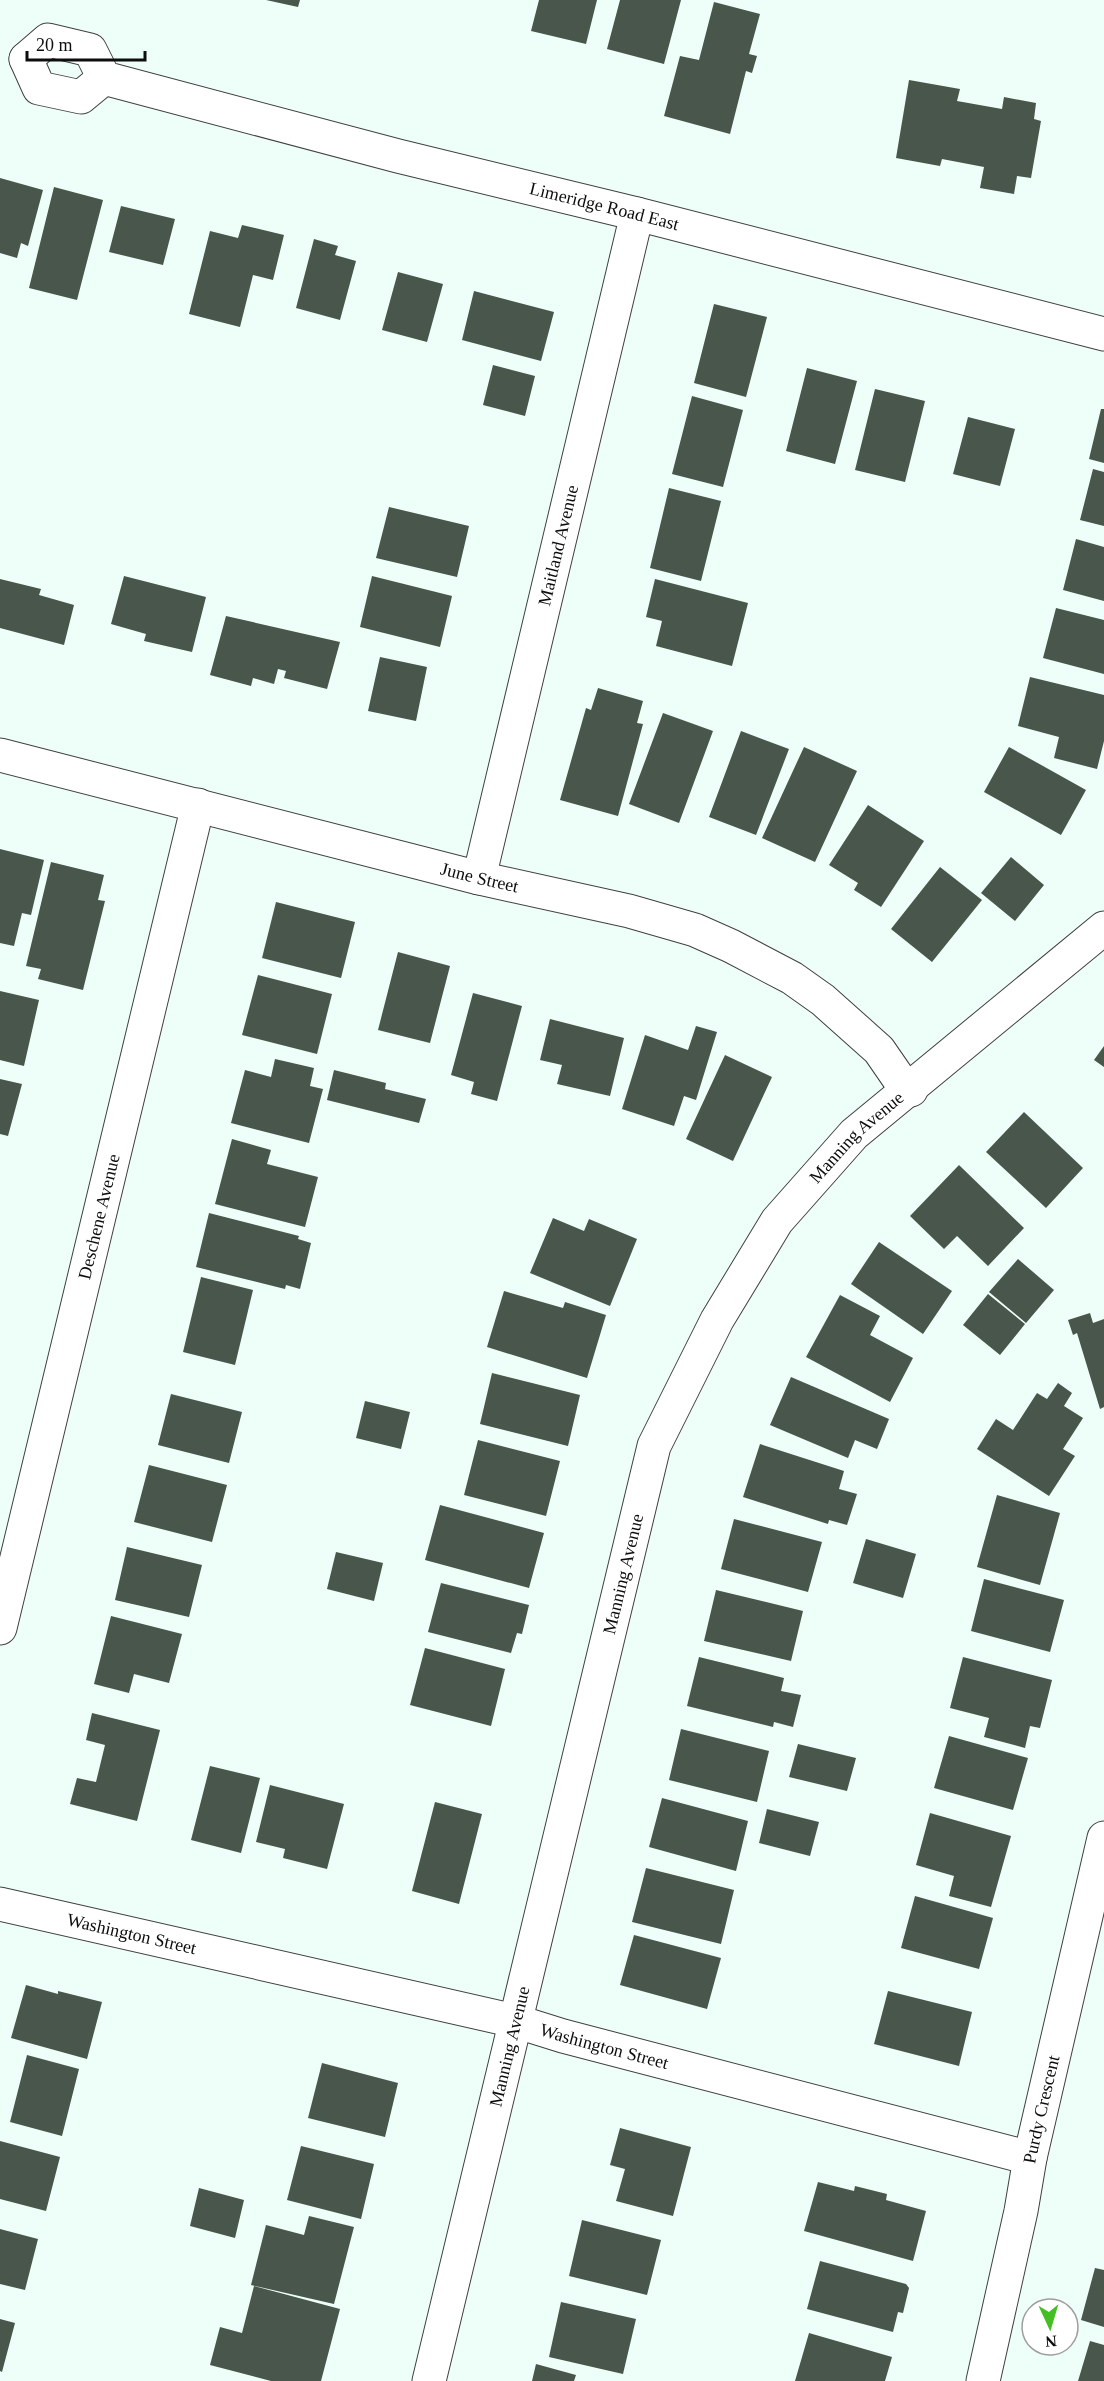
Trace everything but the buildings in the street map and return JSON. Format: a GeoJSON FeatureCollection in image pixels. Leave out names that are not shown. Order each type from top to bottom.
{"type":"FeatureCollection","features":[{"type":"Feature","properties":{"kind":"street"},"geometry":{"type":"LineString","coordinates":[[48,40],[90,50],[104,78],[81,98],[39,88],[13,55],[48,40]]}},
{"type":"Feature","properties":{"kind":"street","name":"Limeridge Road East"},"geometry":{"type":"LineString","coordinates":[[104,78],[398,156],[637,213],[1104,334]]}},
{"type":"Feature","properties":{"kind":"street","name":"Maitland Avenue"},"geometry":{"type":"LineString","coordinates":[[479,878],[637,213]]}},
{"type":"Feature","properties":{"kind":"street","name":"June Street"},"geometry":{"type":"LineString","coordinates":[[0,755],[479,878],[629,910],[695,930],[792,978],[823,1000],[879,1050],[899,1079],[911,1090]]}},
{"type":"Feature","properties":{"kind":"street","name":"Deschene Avenue"},"geometry":{"type":"LineString","coordinates":[[0,1628],[198,805]]}},
{"type":"Feature","properties":{"kind":"street","name":"Manning Avenue"},"geometry":{"type":"LineString","coordinates":[[429,2381],[654,1446],[717,1320],[777,1221],[855,1134],[1104,928]]}},
{"type":"Feature","properties":{"kind":"street","name":"Purdy Crescent"},"geometry":{"type":"LineString","coordinates":[[983,2381],[1022,2211],[1030,2158],[1104,1838]]}},
{"type":"Feature","properties":{"kind":"street","name":"Washington Street"},"geometry":{"type":"LineString","coordinates":[[0,1904],[515,2021],[563,2036],[1030,2158]]}}]}
